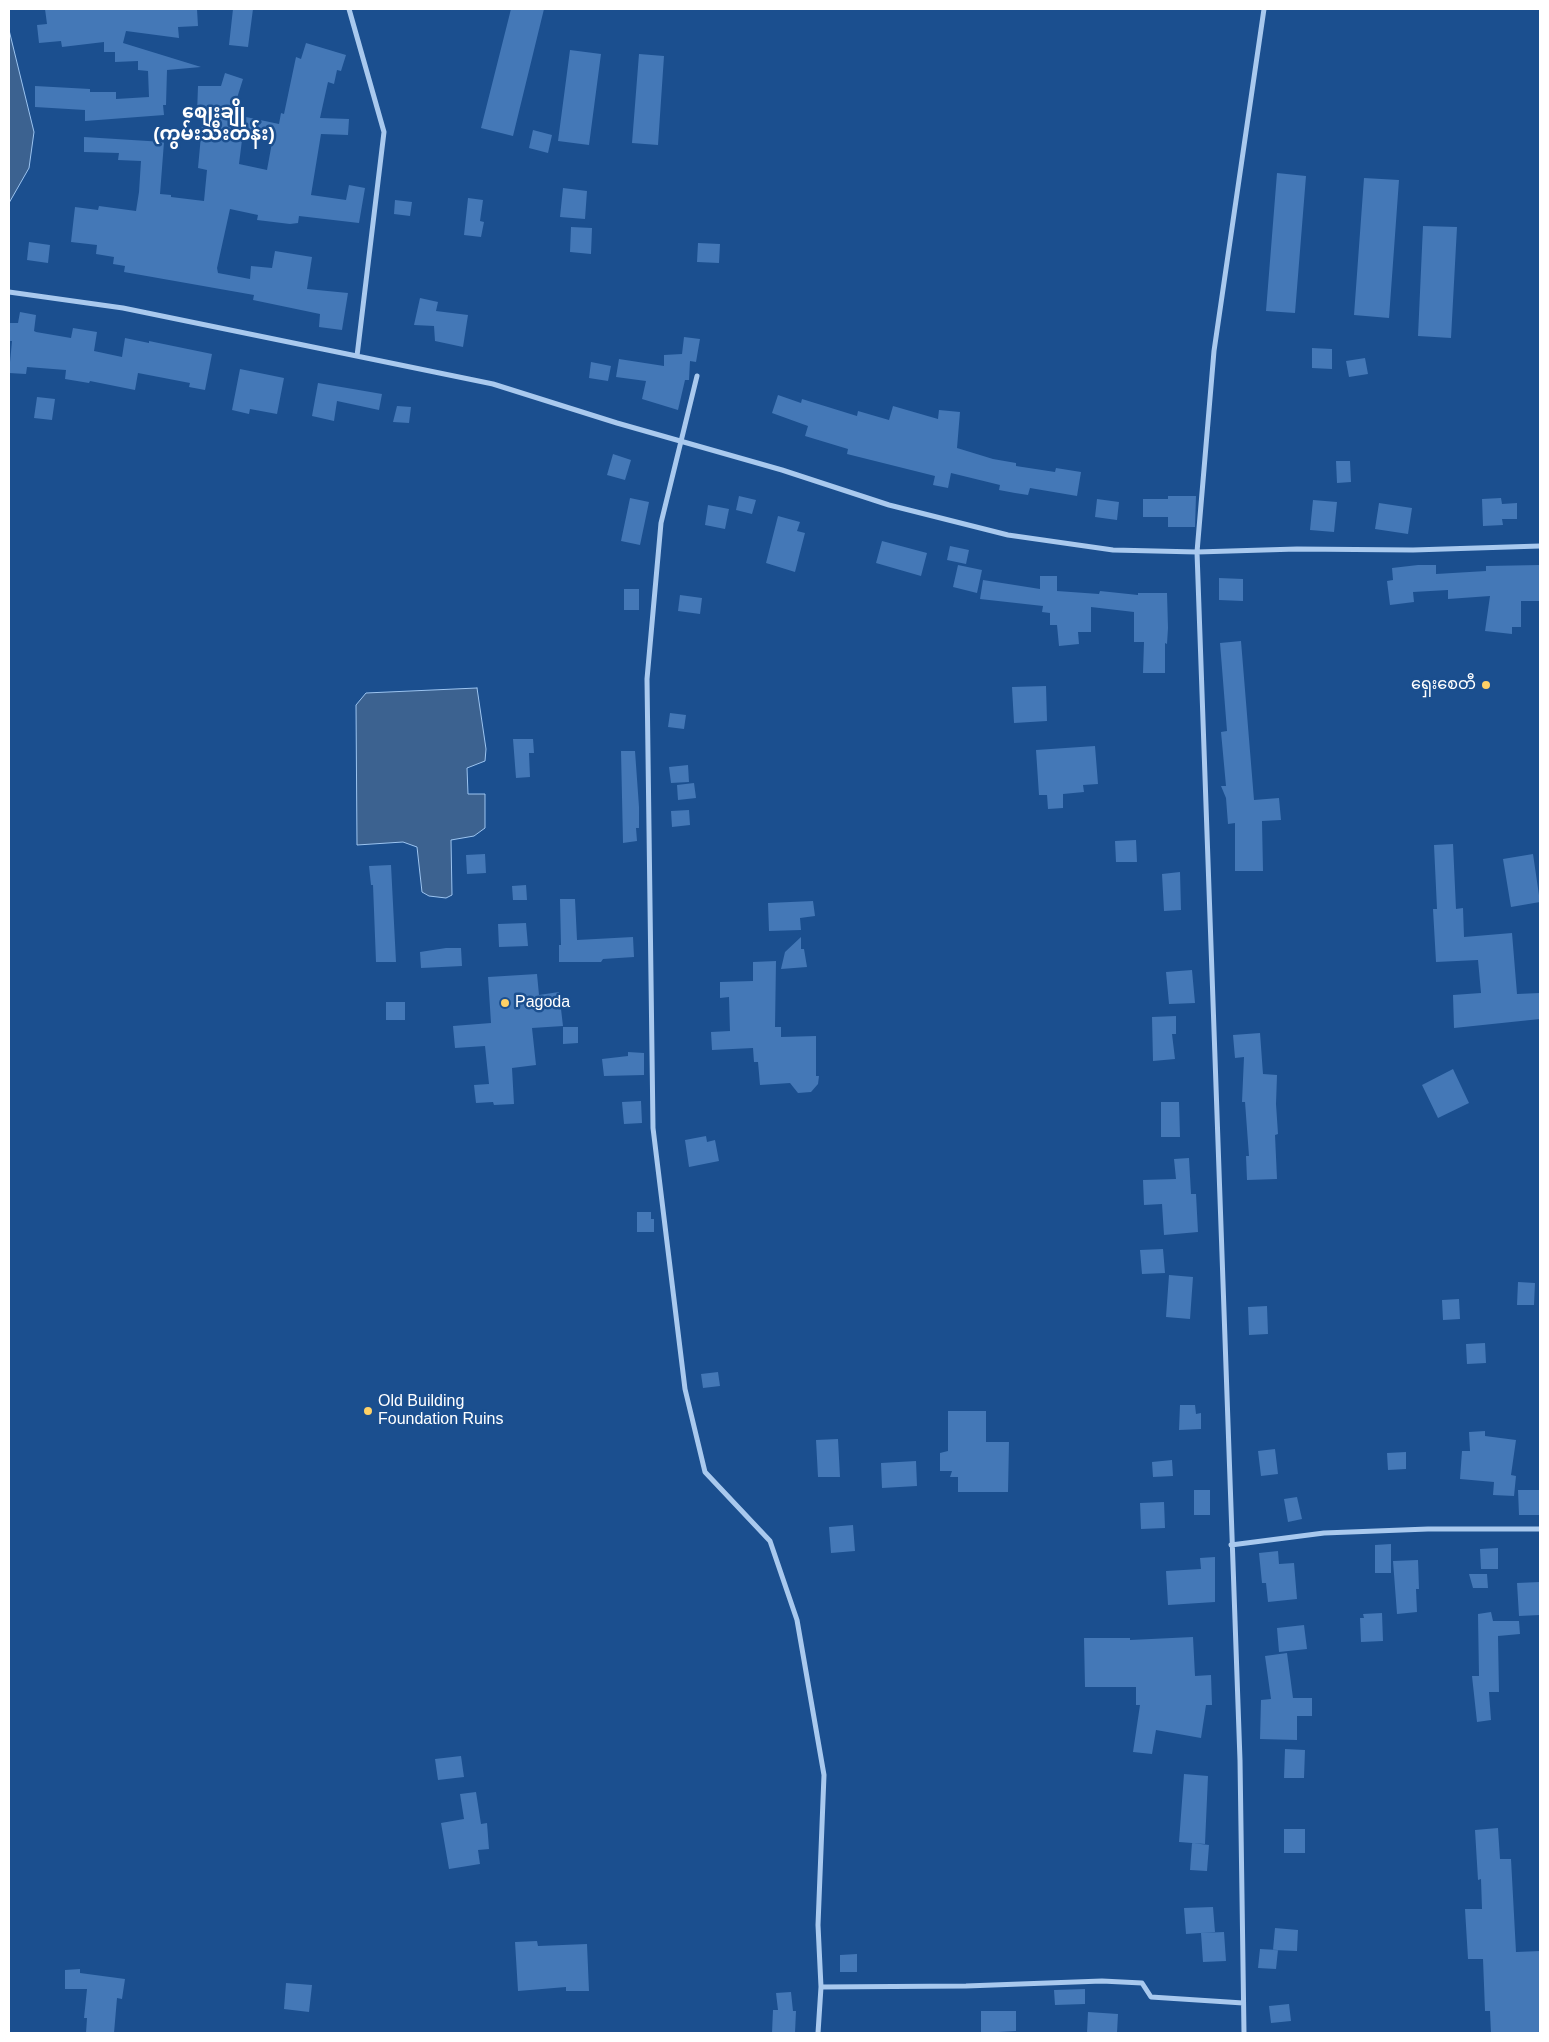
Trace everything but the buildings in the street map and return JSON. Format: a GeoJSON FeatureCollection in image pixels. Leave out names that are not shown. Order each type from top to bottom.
{"type":"FeatureCollection","features":[{"type":"Feature","properties":{"kind":"street"},"geometry":{"type":"LineString","coordinates":[[349,9],[384,132],[357,356]]}},
{"type":"Feature","properties":{"kind":"street"},"geometry":{"type":"LineString","coordinates":[[1244,2033],[1240,1760],[1197,552],[1214,352],[1264,9]]}},
{"type":"Feature","properties":{"kind":"street"},"geometry":{"type":"LineString","coordinates":[[9,292],[123,308],[515,389],[680,441],[782,470],[889,505],[1008,536],[1113,550],[1197,552],[1297,549],[1413,550],[1540,546]]}},
{"type":"Feature","properties":{"kind":"street"},"geometry":{"type":"LineString","coordinates":[[697,376],[661,523],[647,679],[653,1128],[685,1389],[706,1472],[770,1541],[797,1620],[824,1775],[818,1925],[821,1987],[818,2033]]}},
{"type":"Feature","properties":{"kind":"street"},"geometry":{"type":"LineString","coordinates":[[1231,1545],[1324,1533],[1428,1529],[1540,1529]]}},
{"type":"Feature","properties":{"kind":"street"},"geometry":{"type":"LineString","coordinates":[[821,1987],[1142,1983],[1151,1997],[1243,2003]]}},
{"type":"Feature","properties":{"kind":"water"},"geometry":{"type":"Polygon","coordinates":[[[9,30],[34,132],[29,168],[9,203],[9,30]]]}},
{"type":"Feature","properties":{"kind":"water"},"geometry":{"type":"Polygon","coordinates":[[[477,688],[486,749],[485,761],[467,768],[468,794],[485,794],[485,828],[474,836],[451,840],[452,895],[446,898],[429,896],[422,892],[417,847],[403,842],[357,845],[356,705],[366,693],[477,688]]]}},
{"type":"Feature","properties":{"kind":"place","name":"ရှေးစေတီ"},"geometry":{"type":"Point","coordinates":[1486,685]}},
{"type":"Feature","properties":{"kind":"place","name":"Pagoda"},"geometry":{"type":"Point","coordinates":[505,1003]}},
{"type":"Feature","properties":{"kind":"place","name":"Old Building Foundation Ruins"},"geometry":{"type":"Point","coordinates":[368,1411]}},
{"type":"Feature","properties":{"kind":"district","name":"စျေးချို (ကွမ်းသီးတန်း)"},"geometry":{"type":"Point","coordinates":[214,124]}}]}
